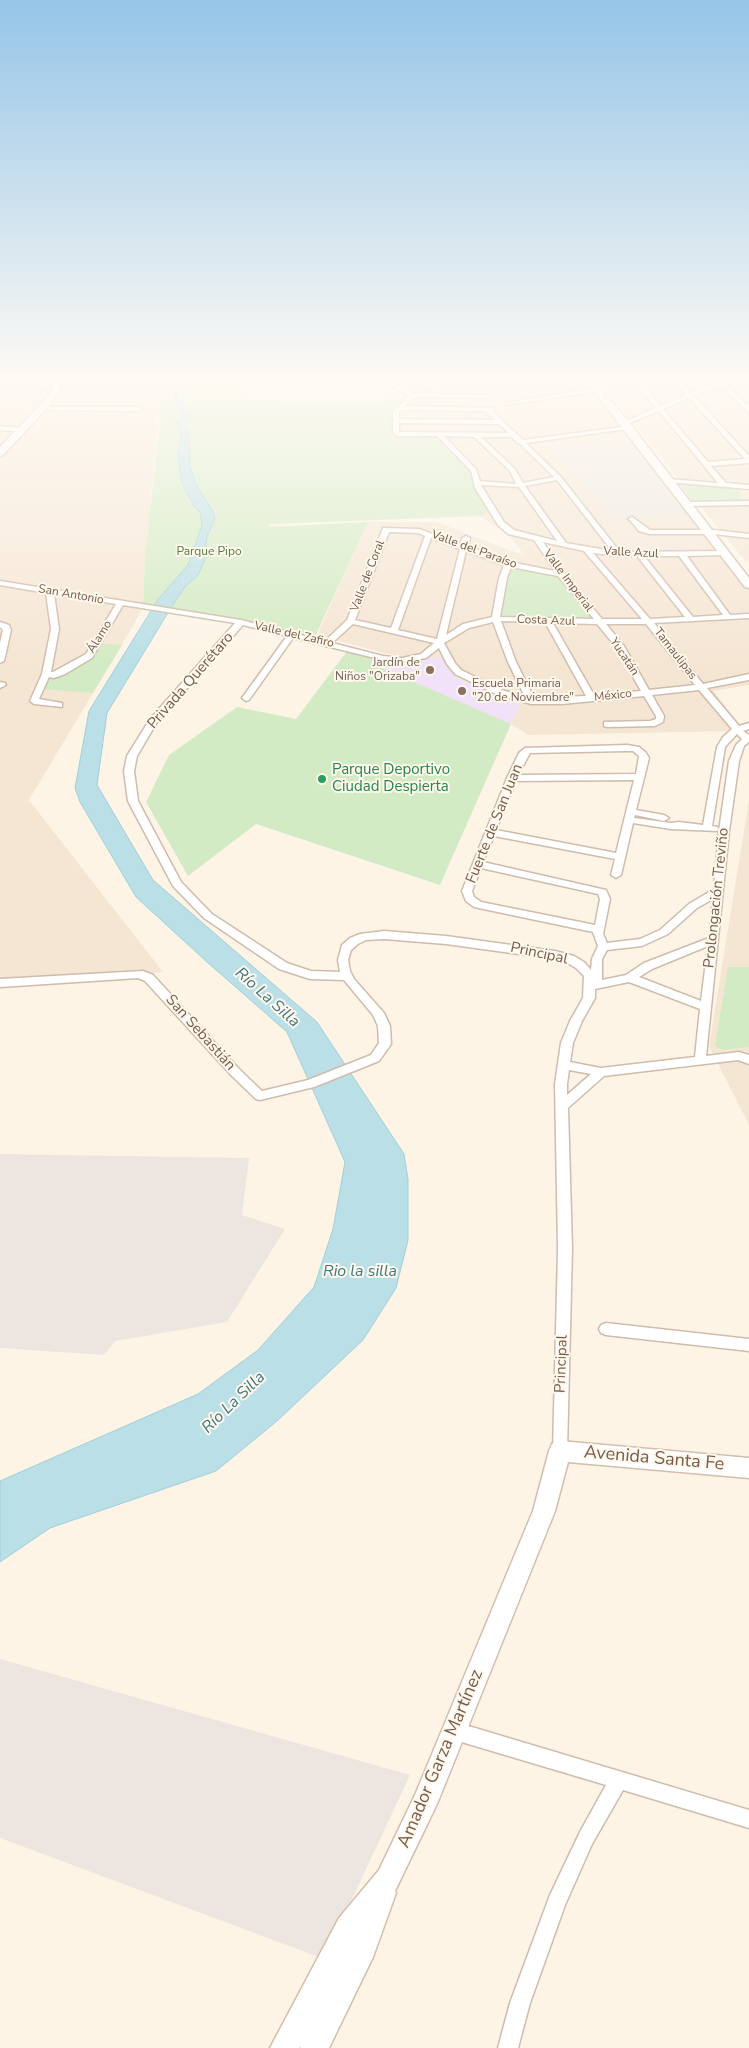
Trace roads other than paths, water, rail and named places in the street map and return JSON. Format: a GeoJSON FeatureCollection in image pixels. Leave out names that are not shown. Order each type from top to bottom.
{"type":"FeatureCollection","features":[{"type":"Feature","properties":{"kind":"street","name":"Valle Azul"},"geometry":{"type":"LineString","coordinates":[[475,473],[477,477],[476,483],[494,514],[506,529],[538,540],[618,554],[725,553]]}},
{"type":"Feature","properties":{"kind":"street"},"geometry":{"type":"LineString","coordinates":[[514,473],[521,486],[563,544]]}},
{"type":"Feature","properties":{"kind":"street"},"geometry":{"type":"LineString","coordinates":[[553,473],[618,554]]}},
{"type":"Feature","properties":{"kind":"street"},"geometry":{"type":"LineString","coordinates":[[663,473],[749,585]]}},
{"type":"Feature","properties":{"kind":"street"},"geometry":{"type":"LineString","coordinates":[[713,473],[724,485]]}},
{"type":"Feature","properties":{"kind":"street"},"geometry":{"type":"LineString","coordinates":[[476,483],[521,486],[559,478]]}},
{"type":"Feature","properties":{"kind":"street"},"geometry":{"type":"LineString","coordinates":[[669,481],[749,487]]}},
{"type":"Feature","properties":{"kind":"street"},"geometry":{"type":"LineString","coordinates":[[688,504],[749,503]]}},
{"type":"Feature","properties":{"kind":"street"},"geometry":{"type":"LineString","coordinates":[[632,519],[642,529],[649,532],[708,532],[749,536]]}},
{"type":"Feature","properties":{"kind":"street","name":"Valle del Paraíso"},"geometry":{"type":"LineString","coordinates":[[386,530],[412,530],[429,534],[508,564],[561,574]]}},
{"type":"Feature","properties":{"kind":"street","name":"Valle de Coral"},"geometry":{"type":"LineString","coordinates":[[328,642],[351,621],[386,530]]}},
{"type":"Feature","properties":{"kind":"street"},"geometry":{"type":"LineString","coordinates":[[394,631],[429,534]]}},
{"type":"Feature","properties":{"kind":"street"},"geometry":{"type":"LineString","coordinates":[[351,621],[440,642],[466,538]]}},
{"type":"Feature","properties":{"kind":"street","name":"Valle Imperial"},"geometry":{"type":"LineString","coordinates":[[538,540],[561,574],[599,622]]}},
{"type":"Feature","properties":{"kind":"street","name":"Tamaulipas"},"geometry":{"type":"LineString","coordinates":[[587,550],[650,622],[700,687]]}},
{"type":"Feature","properties":{"kind":"street"},"geometry":{"type":"LineString","coordinates":[[640,554],[691,619]]}},
{"type":"Feature","properties":{"kind":"street"},"geometry":{"type":"LineString","coordinates":[[682,554],[728,617]]}},
{"type":"Feature","properties":{"kind":"street"},"geometry":{"type":"LineString","coordinates":[[508,564],[496,620],[512,662],[531,701]]}},
{"type":"Feature","properties":{"kind":"street","name":"San Antonio"},"geometry":{"type":"LineString","coordinates":[[0,583],[143,607]]}},
{"type":"Feature","properties":{"kind":"street"},"geometry":{"type":"LineString","coordinates":[[50,592],[55,629],[46,674],[34,701],[59,705]]}},
{"type":"Feature","properties":{"kind":"street","name":"Álamo"},"geometry":{"type":"LineString","coordinates":[[46,674],[54,675],[62,672],[89,656],[120,604]]}},
{"type":"Feature","properties":{"kind":"street","name":"Valle del Zafiro"},"geometry":{"type":"LineString","coordinates":[[143,607],[236,622],[328,642],[393,660],[412,659],[430,652],[440,642]]}},
{"type":"Feature","properties":{"kind":"street","name":"Costa Azul"},"geometry":{"type":"LineString","coordinates":[[440,642],[466,626],[496,620],[650,622],[749,616]]}},
{"type":"Feature","properties":{"kind":"street"},"geometry":{"type":"LineString","coordinates":[[548,621],[591,698]]}},
{"type":"Feature","properties":{"kind":"street","name":"Privada Querétaro"},"geometry":{"type":"LineString","coordinates":[[236,622],[153,721],[132,756],[129,771],[133,801],[177,884],[208,916],[283,966],[310,975],[348,976]]}},
{"type":"Feature","properties":{"kind":"street","name":"Yucatán"},"geometry":{"type":"LineString","coordinates":[[599,622],[620,646],[660,716],[656,723],[607,724]]}},
{"type":"Feature","properties":{"kind":"street"},"geometry":{"type":"LineString","coordinates":[[0,624],[6,627],[0,661]]}},
{"type":"Feature","properties":{"kind":"street"},"geometry":{"type":"LineString","coordinates":[[246,698],[292,634]]}},
{"type":"Feature","properties":{"kind":"street","name":"México"},"geometry":{"type":"LineString","coordinates":[[440,642],[458,672],[470,680],[514,697],[531,701],[648,693],[700,687],[749,676]]}},
{"type":"Feature","properties":{"kind":"street"},"geometry":{"type":"LineString","coordinates":[[430,652],[447,655]]}},
{"type":"Feature","properties":{"kind":"street","name":"Prolongación Treviño"},"geometry":{"type":"LineString","coordinates":[[700,687],[736,730],[748,738],[740,745],[734,761],[724,830],[700,1061]]}},
{"type":"Feature","properties":{"kind":"street"},"geometry":{"type":"LineString","coordinates":[[736,730],[749,726]]}},
{"type":"Feature","properties":{"kind":"street","name":"Prolongación Treviño"},"geometry":{"type":"LineString","coordinates":[[707,828],[718,758],[726,739],[736,730]]}},
{"type":"Feature","properties":{"kind":"street","name":"Fuerte de San Juan"},"geometry":{"type":"LineString","coordinates":[[598,928],[478,905],[470,900],[468,891],[512,778],[524,753],[528,750],[636,749],[641,752],[644,758],[640,778]]}},
{"type":"Feature","properties":{"kind":"street"},"geometry":{"type":"LineString","coordinates":[[512,778],[640,778],[616,874]]}},
{"type":"Feature","properties":{"kind":"street"},"geometry":{"type":"LineString","coordinates":[[631,816],[671,826],[679,825],[724,830]]}},
{"type":"Feature","properties":{"kind":"street"},"geometry":{"type":"LineString","coordinates":[[490,832],[621,857]]}},
{"type":"Feature","properties":{"kind":"street"},"geometry":{"type":"LineString","coordinates":[[478,864],[602,892],[605,900],[598,934],[604,947]]}},
{"type":"Feature","properties":{"kind":"street"},"geometry":{"type":"LineString","coordinates":[[713,940],[648,966],[629,978],[593,985],[598,953],[604,947],[642,942],[664,932],[693,906],[719,891]]}},
{"type":"Feature","properties":{"kind":"street","name":"Principal"},"geometry":{"type":"LineString","coordinates":[[348,976],[342,960],[346,948],[354,940],[384,935],[501,946],[555,955],[570,959],[580,966],[588,975],[593,985],[589,998],[576,1021],[567,1043],[564,1065],[562,1106],[565,1250],[560,1451]]}},
{"type":"Feature","properties":{"kind":"street","name":"San Sebastián"},"geometry":{"type":"LineString","coordinates":[[0,983],[139,974],[154,982],[235,1072],[265,1095],[310,1084],[375,1058],[385,1044],[384,1026],[378,1013],[348,976]]}},
{"type":"Feature","properties":{"kind":"street"},"geometry":{"type":"LineString","coordinates":[[629,978],[706,1007]]}},
{"type":"Feature","properties":{"kind":"street"},"geometry":{"type":"LineString","coordinates":[[564,1065],[601,1072],[739,1056],[749,1060]]}},
{"type":"Feature","properties":{"kind":"street"},"geometry":{"type":"LineString","coordinates":[[562,1106],[601,1072]]}},
{"type":"Feature","properties":{"kind":"street"},"geometry":{"type":"LineString","coordinates":[[606,1329],[749,1345]]}},
{"type":"Feature","properties":{"kind":"street","name":"Avenida Santa Fe"},"geometry":{"type":"LineString","coordinates":[[560,1451],[749,1468]]}},
{"type":"Feature","properties":{"kind":"street","name":"Amador Garza Martínez"},"geometry":{"type":"LineString","coordinates":[[284,2048],[349,1928],[388,1879],[424,1804],[544,1511],[560,1451]]}},
{"type":"Feature","properties":{"kind":"street"},"geometry":{"type":"LineString","coordinates":[[454,1731],[749,1819]]}},
{"type":"Feature","properties":{"kind":"street"},"geometry":{"type":"LineString","coordinates":[[508,2048],[520,2003],[557,1902],[586,1838],[619,1779]]}},
{"type":"Feature","properties":{"kind":"street"},"geometry":{"type":"LineString","coordinates":[[314,2048],[363,1947],[388,1879]]}},
{"type":"Feature","properties":{"kind":"water"},"geometry":{"type":"Polygon","coordinates":[[[180,473],[192,473],[196,485],[215,518],[207,537],[204,562],[198,575],[184,588],[174,603],[107,713],[97,785],[153,880],[317,1022],[404,1154],[408,1179],[408,1240],[396,1288],[363,1340],[277,1421],[216,1471],[50,1528],[0,1562],[0,1481],[198,1394],[258,1350],[314,1287],[333,1229],[345,1162],[287,1032],[136,897],[80,802],[75,788],[89,711],[157,601],[188,565],[202,525],[200,512],[194,506],[182,483],[180,473]]]}},
{"type":"Feature","properties":{"kind":"place","name":"Jardín de Niños \"Orizaba\""},"geometry":{"type":"Point","coordinates":[430,670]}},
{"type":"Feature","properties":{"kind":"place","name":"Escuela Primaria \"20 de Noviembre\""},"geometry":{"type":"Point","coordinates":[462,691]}},
{"type":"Feature","properties":{"kind":"place","name":"Parque Deportivo Ciudad Despierta"},"geometry":{"type":"Point","coordinates":[322,779]}},
{"type":"Feature","properties":{"kind":"park label","name":"Parque Pipo"},"geometry":{"type":"Point","coordinates":[209,552]}},
{"type":"Feature","properties":{"kind":"water label","name":"Río La Silla"},"geometry":{"type":"Point","coordinates":[267,998]}},
{"type":"Feature","properties":{"kind":"water label","name":"Rio la silla"},"geometry":{"type":"Point","coordinates":[360,1272]}},
{"type":"Feature","properties":{"kind":"water label","name":"Río La Silla"},"geometry":{"type":"Point","coordinates":[234,1403]}}]}
